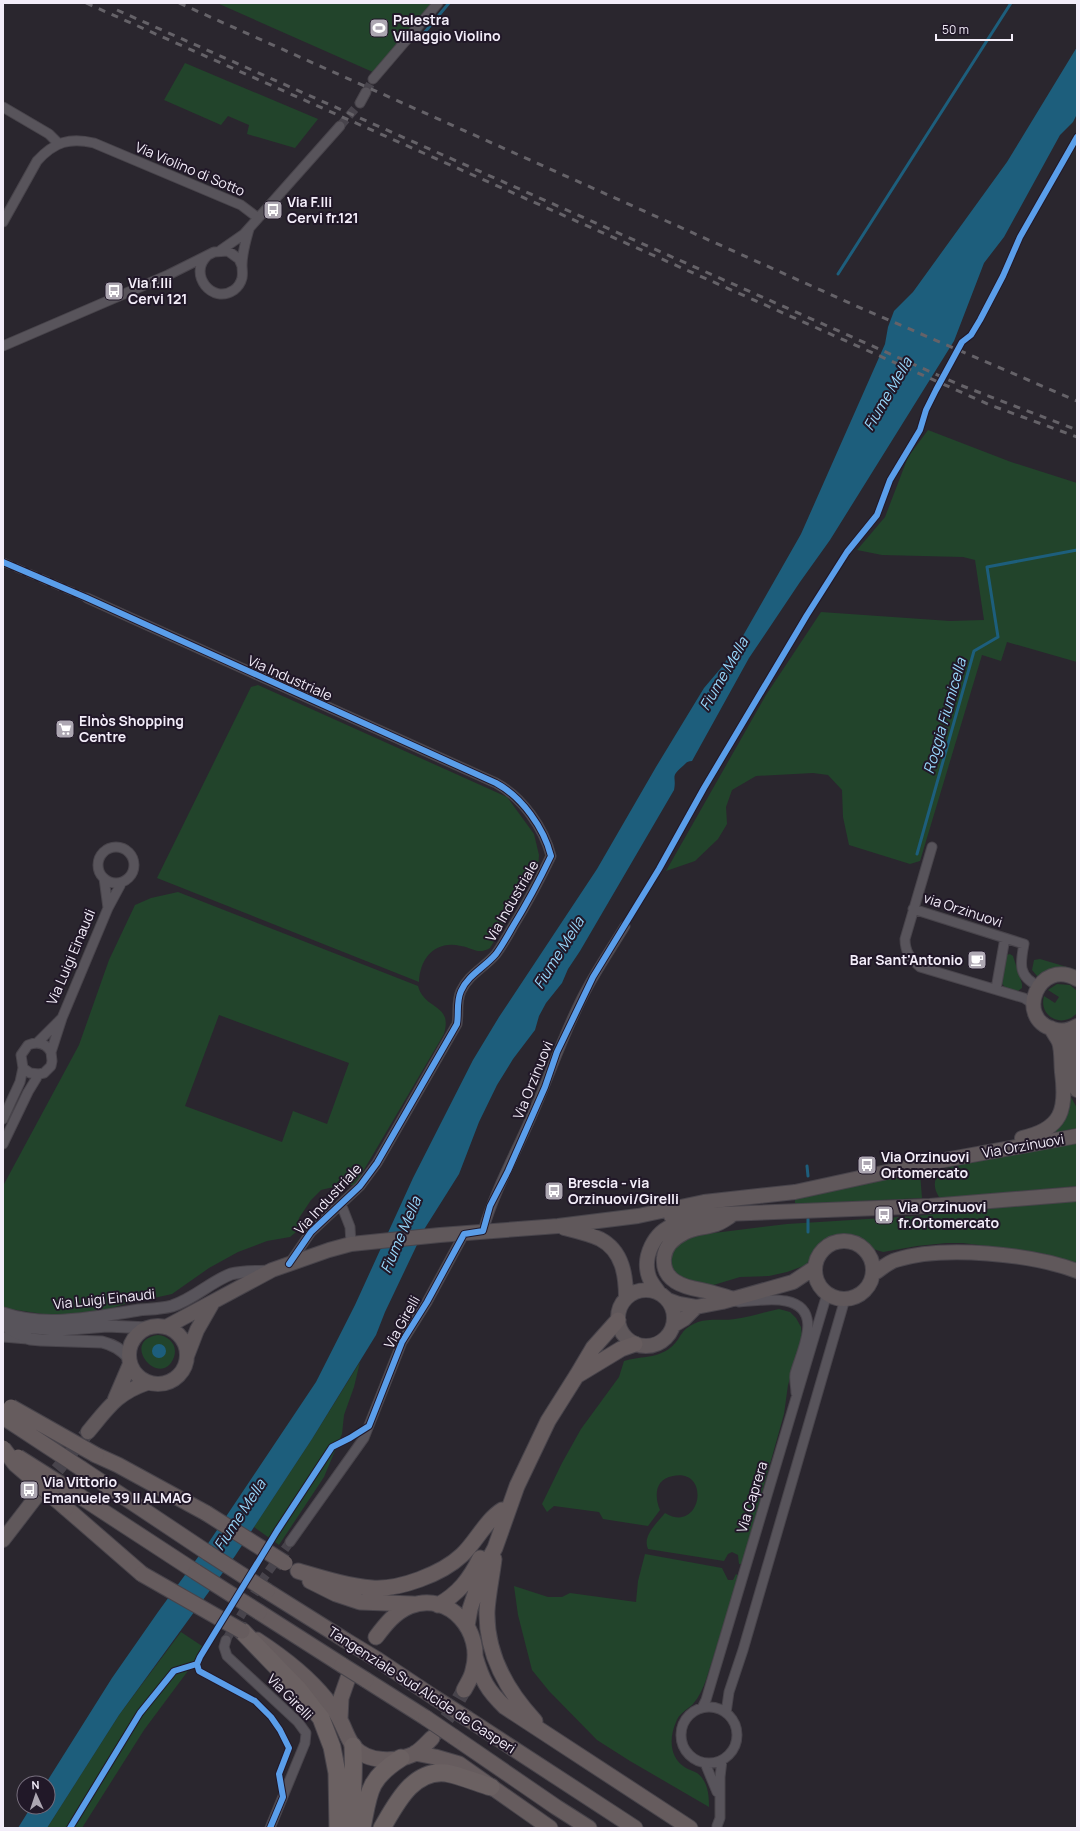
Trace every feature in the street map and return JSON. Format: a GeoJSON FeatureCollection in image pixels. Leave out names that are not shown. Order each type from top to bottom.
{"type":"FeatureCollection","features":[{"type":"Feature","properties":{"kind":"highway"},"geometry":{"type":"LineString","coordinates":[[467,1626],[470,1609],[484,1570],[495,1548],[517,1486],[548,1421],[578,1376],[593,1348],[618,1320]]}},
{"type":"Feature","properties":{"kind":"highway"},"geometry":{"type":"LineString","coordinates":[[578,1376],[621,1349],[634,1344]]}},
{"type":"Feature","properties":{"kind":"highway"},"geometry":{"type":"LineString","coordinates":[[6,1409],[118,1465],[206,1513],[285,1562],[312,1583],[336,1594],[360,1602],[438,1605],[452,1610],[464,1621],[467,1626],[472,1637],[475,1656],[481,1675],[490,1693],[505,1707],[690,1828]]}},
{"type":"Feature","properties":{"kind":"highway","name":"Tangenziale Sud Alcide de Gasperi"},"geometry":{"type":"LineString","coordinates":[[6,1409],[82,1469],[180,1535],[378,1660],[635,1828]]}},
{"type":"Feature","properties":{"kind":"highway"},"geometry":{"type":"LineString","coordinates":[[3,1448],[14,1464],[142,1574],[242,1631],[286,1660],[309,1680],[326,1699],[340,1719],[346,1735],[359,1752],[370,1757],[386,1760],[408,1756],[435,1757],[459,1764],[550,1828]]}},
{"type":"Feature","properties":{"kind":"highway","name":"Tangenziale Sud Alcide de Gasperi"},"geometry":{"type":"LineString","coordinates":[[3,1448],[259,1612],[345,1672],[366,1680],[426,1718],[589,1828]]}},
{"type":"Feature","properties":{"kind":"highway"},"geometry":{"type":"LineString","coordinates":[[438,1605],[455,1594],[474,1570],[502,1510],[517,1486]]}},
{"type":"Feature","properties":{"kind":"highway"},"geometry":{"type":"LineString","coordinates":[[298,1571],[327,1580],[374,1588],[422,1580],[457,1560],[471,1546],[493,1516],[502,1510]]}},
{"type":"Feature","properties":{"kind":"highway"},"geometry":{"type":"LineString","coordinates":[[495,1548],[487,1611],[489,1638],[506,1684],[524,1709],[553,1739]]}},
{"type":"Feature","properties":{"kind":"highway"},"geometry":{"type":"LineString","coordinates":[[376,1637],[397,1613],[410,1606],[418,1604]]}},
{"type":"Feature","properties":{"kind":"highway"},"geometry":{"type":"LineString","coordinates":[[242,1631],[299,1690],[321,1718],[332,1747],[337,1772],[338,1828]]}},
{"type":"Feature","properties":{"kind":"highway"},"geometry":{"type":"LineString","coordinates":[[464,1690],[473,1671],[475,1656]]}},
{"type":"Feature","properties":{"kind":"highway"},"geometry":{"type":"LineString","coordinates":[[340,1719],[341,1698],[345,1672]]}},
{"type":"Feature","properties":{"kind":"highway"},"geometry":{"type":"LineString","coordinates":[[362,1828],[370,1791],[376,1779],[385,1768],[408,1756],[432,1738]]}},
{"type":"Feature","properties":{"kind":"highway"},"geometry":{"type":"LineString","coordinates":[[347,1828],[351,1815],[354,1774],[353,1746]]}},
{"type":"Feature","properties":{"kind":"highway"},"geometry":{"type":"LineString","coordinates":[[382,1828],[405,1791],[420,1778],[436,1773],[447,1773],[491,1787]]}},
{"type":"Feature","properties":{"kind":"main road"},"geometry":{"type":"LineString","coordinates":[[1074,1027],[1062,1031],[1051,1028],[1038,1019],[1033,1004],[1034,994],[1046,979],[1056,975],[1068,975],[1077,979]]}},
{"type":"Feature","properties":{"kind":"main road"},"geometry":{"type":"LineString","coordinates":[[1074,1027],[1069,1051],[1075,1065],[1074,1082],[1077,1090]]}},
{"type":"Feature","properties":{"kind":"main road"},"geometry":{"type":"LineString","coordinates":[[974,1155],[995,1144],[1038,1134],[1048,1128],[1061,1112],[1065,1095],[1059,1042],[1051,1028]]}},
{"type":"Feature","properties":{"kind":"main road","name":"Via Orzinuovi"},"geometry":{"type":"LineString","coordinates":[[166,1327],[272,1270],[351,1244],[483,1231],[558,1226],[638,1216],[704,1202],[795,1192],[928,1163],[1077,1136]]}},
{"type":"Feature","properties":{"kind":"main road","name":"Via Orzinuovi"},"geometry":{"type":"LineString","coordinates":[[638,1216],[734,1214],[930,1206],[1077,1194]]}},
{"type":"Feature","properties":{"kind":"main road"},"geometry":{"type":"LineString","coordinates":[[734,1214],[715,1220],[676,1225],[666,1229],[658,1237],[651,1247],[647,1269],[650,1279],[664,1296],[673,1308],[675,1316],[674,1325],[671,1333],[659,1344],[642,1347],[634,1344],[623,1335],[618,1320],[618,1312],[626,1298],[633,1293],[642,1290],[650,1290],[664,1296],[679,1304],[696,1306],[728,1300],[793,1282],[814,1268]]}},
{"type":"Feature","properties":{"kind":"main road"},"geometry":{"type":"LineString","coordinates":[[728,1300],[701,1290],[688,1288],[678,1284],[667,1274],[664,1259],[665,1251],[676,1237],[694,1228],[714,1225],[734,1214]]}},
{"type":"Feature","properties":{"kind":"main road"},"geometry":{"type":"LineString","coordinates":[[558,1226],[600,1239],[612,1249],[619,1258],[624,1271],[626,1298]]}},
{"type":"Feature","properties":{"kind":"main road"},"geometry":{"type":"LineString","coordinates":[[793,1282],[823,1290],[835,1298],[853,1298],[866,1290],[873,1274],[873,1267],[869,1254],[864,1248],[853,1242],[841,1240],[833,1242],[820,1252],[814,1268],[816,1280],[823,1290]]}},
{"type":"Feature","properties":{"kind":"main road"},"geometry":{"type":"LineString","coordinates":[[869,1254],[895,1260],[938,1253],[982,1254],[1063,1266],[1077,1271]]}},
{"type":"Feature","properties":{"kind":"main road"},"geometry":{"type":"LineString","coordinates":[[873,1274],[895,1260]]}},
{"type":"Feature","properties":{"kind":"main road"},"geometry":{"type":"LineString","coordinates":[[88,1432],[114,1400],[131,1388],[147,1383],[158,1384],[170,1382],[179,1376],[185,1366],[187,1356],[197,1330],[213,1302]]}},
{"type":"Feature","properties":{"kind":"main road"},"geometry":{"type":"LineString","coordinates":[[674,1325],[684,1319],[696,1306]]}},
{"type":"Feature","properties":{"kind":"main road"},"geometry":{"type":"LineString","coordinates":[[114,1400],[129,1361],[131,1343],[135,1337],[148,1328],[157,1326],[166,1327],[180,1335],[185,1344],[187,1356]]}},
{"type":"Feature","properties":{"kind":"main road"},"geometry":{"type":"LineString","coordinates":[[129,1361],[138,1377],[147,1383]]}},
{"type":"Feature","properties":{"kind":"main road"},"geometry":{"type":"LineString","coordinates":[[3,1540],[36,1497]]}},
{"type":"Feature","properties":{"kind":"street"},"geometry":{"type":"LineString","coordinates":[[373,79],[438,3]]}},
{"type":"Feature","properties":{"kind":"street"},"geometry":{"type":"LineString","coordinates":[[360,103],[366,92]]}},
{"type":"Feature","properties":{"kind":"street"},"geometry":{"type":"LineString","coordinates":[[3,107],[49,134],[59,144]]}},
{"type":"Feature","properties":{"kind":"street"},"geometry":{"type":"LineString","coordinates":[[3,346],[168,275],[221,250],[237,240],[340,126]]}},
{"type":"Feature","properties":{"kind":"street","name":"Via Violino di Sotto"},"geometry":{"type":"LineString","coordinates":[[3,222],[37,161],[49,148],[59,144],[76,141],[94,143],[241,205],[258,218]]}},
{"type":"Feature","properties":{"kind":"street"},"geometry":{"type":"LineString","coordinates":[[208,255],[201,263],[200,274],[203,284],[207,289],[213,292],[227,293],[234,290],[242,280],[242,266],[245,246],[250,227]]}},
{"type":"Feature","properties":{"kind":"street"},"geometry":{"type":"LineString","coordinates":[[221,250],[234,254],[242,266]]}},
{"type":"Feature","properties":{"kind":"street"},"geometry":{"type":"LineString","coordinates":[[168,275],[188,271],[194,271],[200,274]]}},
{"type":"Feature","properties":{"kind":"street","name":"Via Industriale"},"geometry":{"type":"LineString","coordinates":[[87,598],[496,783],[508,790],[538,824],[547,840],[551,856],[533,894],[496,953],[484,966],[474,972],[461,990],[458,1000],[459,1014],[457,1024],[377,1163],[360,1186],[310,1232],[289,1264]]}},
{"type":"Feature","properties":{"kind":"street"},"geometry":{"type":"LineString","coordinates":[[118,847],[128,851],[132,856],[134,864],[130,877],[122,882],[112,882],[104,878],[98,869],[99,858],[106,849],[118,847]]}},
{"type":"Feature","properties":{"kind":"street","name":"via Orzinuovi"},"geometry":{"type":"LineString","coordinates":[[932,847],[905,939],[905,949],[909,957],[920,967],[1024,998],[1033,1004]]}},
{"type":"Feature","properties":{"kind":"street","name":"Via Luigi Einaudi"},"geometry":{"type":"LineString","coordinates":[[104,878],[108,908]]}},
{"type":"Feature","properties":{"kind":"street","name":"Via Luigi Einaudi"},"geometry":{"type":"LineString","coordinates":[[3,1144],[28,1092],[39,1074],[44,1073],[51,1066],[51,1052],[62,1018],[108,908],[122,882]]}},
{"type":"Feature","properties":{"kind":"street","name":"via Orzinuovi"},"geometry":{"type":"LineString","coordinates":[[913,909],[1024,944],[1021,958],[1023,972],[1028,981],[1039,986]]}},
{"type":"Feature","properties":{"kind":"street","name":"Via Orzinuovi"},"geometry":{"type":"LineString","coordinates":[[483,1231],[490,1206],[545,1087],[557,1052],[583,996],[625,926]]}},
{"type":"Feature","properties":{"kind":"street","name":"via Orzinuovi"},"geometry":{"type":"LineString","coordinates":[[996,989],[1005,938]]}},
{"type":"Feature","properties":{"kind":"street","name":"Via Luigi Einaudi"},"geometry":{"type":"LineString","coordinates":[[3,1119],[20,1082],[23,1068],[21,1060],[22,1051],[28,1045],[36,1043],[62,1018]]}},
{"type":"Feature","properties":{"kind":"street"},"geometry":{"type":"LineString","coordinates":[[36,1043],[45,1045],[51,1052]]}},
{"type":"Feature","properties":{"kind":"street"},"geometry":{"type":"LineString","coordinates":[[23,1068],[30,1073],[39,1074]]}},
{"type":"Feature","properties":{"kind":"street","name":"Via Industriale"},"geometry":{"type":"LineString","coordinates":[[341,1204],[350,1227],[351,1244]]}},
{"type":"Feature","properties":{"kind":"street","name":"Via Girelli"},"geometry":{"type":"LineString","coordinates":[[290,1542],[364,1438],[402,1342],[427,1302],[464,1234]]}},
{"type":"Feature","properties":{"kind":"street","name":"Via Luigi Einaudi"},"geometry":{"type":"LineString","coordinates":[[3,1313],[33,1320],[54,1320],[108,1317],[139,1310],[160,1309],[182,1303],[232,1274],[272,1270]]}},
{"type":"Feature","properties":{"kind":"street","name":"Via Caprera"},"geometry":{"type":"LineString","coordinates":[[702,1708],[709,1692],[796,1399],[823,1290]]}},
{"type":"Feature","properties":{"kind":"street"},"geometry":{"type":"LineString","coordinates":[[726,1713],[729,1692],[743,1650],[845,1299]]}},
{"type":"Feature","properties":{"kind":"street"},"geometry":{"type":"LineString","coordinates":[[728,1300],[786,1301],[802,1310],[808,1323],[808,1330],[795,1376],[796,1399]]}},
{"type":"Feature","properties":{"kind":"street"},"geometry":{"type":"LineString","coordinates":[[3,1318],[17,1326]]}},
{"type":"Feature","properties":{"kind":"street"},"geometry":{"type":"LineString","coordinates":[[3,1325],[58,1330],[107,1326],[148,1328]]}},
{"type":"Feature","properties":{"kind":"street"},"geometry":{"type":"LineString","coordinates":[[3,1325],[30,1339]]}},
{"type":"Feature","properties":{"kind":"street"},"geometry":{"type":"LineString","coordinates":[[3,1337],[75,1343],[102,1342],[119,1348],[129,1361]]}},
{"type":"Feature","properties":{"kind":"street","name":"Via Girelli"},"geometry":{"type":"LineString","coordinates":[[226,1640],[224,1647],[227,1656],[298,1722],[306,1733],[305,1743],[270,1828]]}},
{"type":"Feature","properties":{"kind":"street"},"geometry":{"type":"LineString","coordinates":[[702,1708],[715,1708],[726,1713],[734,1723],[737,1736],[733,1749],[722,1760],[714,1763],[697,1761],[690,1756],[681,1741],[681,1733],[685,1720],[694,1711],[702,1708]]}},
{"type":"Feature","properties":{"kind":"street"},"geometry":{"type":"LineString","coordinates":[[716,1826],[720,1818],[719,1797],[722,1760]]}},
{"type":"Feature","properties":{"kind":"street"},"geometry":{"type":"LineString","coordinates":[[705,1763],[719,1797]]}},
{"type":"Feature","properties":{"kind":"green space"},"geometry":{"type":"Polygon","coordinates":[[[217,3],[433,3],[375,73],[217,3]]]}},
{"type":"Feature","properties":{"kind":"green space"},"geometry":{"type":"Polygon","coordinates":[[[185,63],[318,119],[295,148],[247,134],[249,125],[228,116],[221,125],[164,100],[185,63]]]}},
{"type":"Feature","properties":{"kind":"green space"},"geometry":{"type":"Polygon","coordinates":[[[928,430],[1011,462],[1077,483],[1077,662],[1007,642],[1001,661],[982,655],[920,861],[910,864],[849,845],[843,817],[842,790],[828,775],[813,773],[756,776],[732,790],[726,807],[727,824],[718,839],[695,861],[666,871],[766,695],[821,612],[950,621],[984,620],[975,560],[963,557],[882,555],[857,550],[885,517],[908,457],[928,430]]]}},
{"type":"Feature","properties":{"kind":"green space"},"geometry":{"type":"Polygon","coordinates":[[[258,685],[507,797],[534,834],[539,855],[538,868],[490,948],[479,951],[452,945],[437,948],[426,958],[422,965],[419,982],[157,878],[251,687],[258,685]]]}},
{"type":"Feature","properties":{"kind":"green space"},"geometry":{"type":"Polygon","coordinates":[[[178,892],[418,986],[421,994],[426,1000],[442,1012],[445,1017],[446,1024],[444,1034],[355,1185],[342,1185],[321,1190],[311,1200],[299,1218],[296,1232],[290,1237],[267,1241],[238,1252],[209,1268],[172,1294],[154,1298],[139,1299],[104,1311],[78,1314],[43,1314],[3,1308],[3,1186],[79,1045],[109,960],[135,905],[151,898],[178,892]],[[219,1015],[185,1106],[282,1142],[293,1111],[327,1124],[349,1063],[219,1015]]]}},
{"type":"Feature","properties":{"kind":"green space"},"geometry":{"type":"Polygon","coordinates":[[[1010,954],[1013,956],[1022,984],[1022,988],[1018,991],[1007,990],[1000,981],[1002,962],[1007,955],[1010,954]]]}},
{"type":"Feature","properties":{"kind":"green space"},"geometry":{"type":"Polygon","coordinates":[[[1040,959],[1077,970],[1077,975],[1037,976],[1032,970],[1034,960],[1040,959]]]}},
{"type":"Feature","properties":{"kind":"green space"},"geometry":{"type":"Polygon","coordinates":[[[1057,984],[1070,985],[1077,991],[1077,1013],[1071,1018],[1065,1020],[1059,1020],[1048,1015],[1043,1003],[1044,996],[1055,1003],[1059,997],[1048,990],[1057,984]]]}},
{"type":"Feature","properties":{"kind":"green space"},"geometry":{"type":"Polygon","coordinates":[[[1068,1092],[1077,1108],[1077,1128],[1052,1133],[1068,1092]]]}},
{"type":"Feature","properties":{"kind":"green space"},"geometry":{"type":"Polygon","coordinates":[[[1077,1143],[1077,1186],[944,1198],[939,1197],[936,1191],[935,1181],[939,1174],[953,1166],[1077,1143]]]}},
{"type":"Feature","properties":{"kind":"green space"},"geometry":{"type":"Polygon","coordinates":[[[920,1173],[922,1198],[795,1203],[795,1198],[798,1196],[920,1173]]]}},
{"type":"Feature","properties":{"kind":"green space"},"geometry":{"type":"Polygon","coordinates":[[[1077,1200],[1077,1263],[1041,1253],[963,1243],[917,1246],[883,1252],[870,1248],[855,1239],[836,1236],[820,1243],[806,1265],[787,1272],[769,1276],[740,1277],[707,1287],[672,1277],[668,1257],[680,1243],[698,1235],[787,1224],[916,1216],[1077,1200]]]}},
{"type":"Feature","properties":{"kind":"green space"},"geometry":{"type":"Polygon","coordinates":[[[779,1309],[790,1312],[796,1318],[801,1327],[802,1337],[788,1385],[784,1414],[742,1564],[739,1564],[738,1555],[732,1552],[728,1554],[724,1561],[648,1549],[647,1539],[651,1530],[665,1513],[677,1517],[687,1515],[694,1509],[697,1500],[697,1490],[693,1482],[685,1476],[673,1476],[667,1478],[659,1484],[657,1499],[660,1510],[648,1526],[603,1519],[599,1512],[554,1506],[547,1512],[542,1504],[562,1463],[581,1429],[619,1377],[624,1361],[653,1356],[665,1352],[677,1341],[687,1328],[698,1322],[707,1320],[730,1320],[779,1309]]]}},
{"type":"Feature","properties":{"kind":"green space"},"geometry":{"type":"Polygon","coordinates":[[[158,1335],[169,1339],[174,1345],[175,1349],[174,1357],[168,1366],[160,1369],[153,1367],[146,1361],[142,1354],[142,1346],[147,1339],[158,1335]]]}},
{"type":"Feature","properties":{"kind":"green space"},"geometry":{"type":"Polygon","coordinates":[[[360,1362],[354,1387],[344,1415],[342,1434],[324,1477],[279,1545],[254,1527],[312,1439],[360,1362]]]}},
{"type":"Feature","properties":{"kind":"green space"},"geometry":{"type":"Polygon","coordinates":[[[645,1554],[722,1568],[728,1580],[733,1580],[736,1574],[739,1576],[704,1686],[693,1704],[677,1719],[672,1735],[672,1747],[676,1759],[680,1764],[697,1773],[704,1780],[708,1793],[709,1807],[597,1740],[549,1691],[532,1670],[518,1615],[514,1586],[548,1597],[562,1597],[570,1593],[636,1602],[638,1581],[645,1554]]]}},
{"type":"Feature","properties":{"kind":"green space"},"geometry":{"type":"Polygon","coordinates":[[[181,1632],[205,1648],[144,1730],[82,1828],[47,1828],[56,1815],[119,1715],[181,1632]]]}},
{"type":"Feature","properties":{"kind":"water","name":"Fiume Mella"},"geometry":{"type":"Polygon","coordinates":[[[1077,47],[1077,114],[1073,122],[1060,135],[1004,237],[984,263],[954,341],[830,540],[749,658],[692,761],[687,762],[675,775],[674,790],[568,969],[562,983],[546,1003],[539,1016],[535,1030],[513,1059],[497,1085],[479,1122],[459,1174],[425,1228],[385,1312],[376,1335],[312,1439],[235,1556],[119,1715],[56,1814],[56,1775],[51,1775],[112,1678],[209,1542],[316,1382],[355,1305],[413,1178],[473,1060],[499,1017],[597,869],[704,688],[721,668],[740,641],[801,534],[885,344],[888,327],[894,311],[913,292],[1007,162],[1077,47]]]}},
{"type":"Feature","properties":{"kind":"water"},"geometry":{"type":"Polygon","coordinates":[[[159,1344],[164,1346],[166,1351],[164,1356],[159,1358],[154,1356],[152,1351],[154,1346],[159,1344]]]}},
{"type":"Feature","properties":{"kind":"water"},"geometry":{"type":"Polygon","coordinates":[[[26,1815],[55,1815],[47,1828],[18,1828],[26,1815]]]}},
{"type":"Feature","properties":{"kind":"waterway"},"geometry":{"type":"LineString","coordinates":[[420,38],[449,3]]}},
{"type":"Feature","properties":{"kind":"waterway"},"geometry":{"type":"LineString","coordinates":[[838,274],[1011,3]]}},
{"type":"Feature","properties":{"kind":"waterway","name":"Roggia Fiumicella"},"geometry":{"type":"LineString","coordinates":[[917,854],[974,651],[998,637],[987,567],[1077,550]]}},
{"type":"Feature","properties":{"kind":"waterway"},"geometry":{"type":"LineString","coordinates":[[807,1166],[808,1176]]}},
{"type":"Feature","properties":{"kind":"waterway"},"geometry":{"type":"LineString","coordinates":[[808,1219],[808,1232]]}},
{"type":"Feature","properties":{"kind":"tunnel"},"geometry":{"type":"LineString","coordinates":[[366,92],[373,79]]}},
{"type":"Feature","properties":{"kind":"tunnel"},"geometry":{"type":"LineString","coordinates":[[340,126],[360,103]]}},
{"type":"Feature","properties":{"kind":"tunnel"},"geometry":{"type":"LineString","coordinates":[[3,562],[87,598]]}},
{"type":"Feature","properties":{"kind":"tunnel"},"geometry":{"type":"LineString","coordinates":[[44,1486],[88,1432]]}},
{"type":"Feature","properties":{"kind":"tunnel"},"geometry":{"type":"LineString","coordinates":[[226,1640],[265,1576],[290,1542]]}},
{"type":"Feature","properties":{"kind":"tunnel"},"geometry":{"type":"LineString","coordinates":[[348,1678],[376,1637]]}},
{"type":"Feature","properties":{"kind":"tunnel"},"geometry":{"type":"LineString","coordinates":[[433,1737],[450,1714],[464,1690]]}},
{"type":"Feature","properties":{"kind":"railway"},"geometry":{"type":"LineString","coordinates":[[86,3],[990,405],[1077,437]]}},
{"type":"Feature","properties":{"kind":"railway"},"geometry":{"type":"LineString","coordinates":[[179,3],[863,309],[1077,401]]}},
{"type":"Feature","properties":{"kind":"railway"},"geometry":{"type":"LineString","coordinates":[[117,10],[960,385],[1077,430]]}},
{"type":"Feature","properties":{"kind":"cycle path"},"geometry":{"type":"LineString","coordinates":[[270,1828],[283,1797],[279,1774],[289,1748],[280,1730],[271,1717],[255,1701],[199,1671],[197,1664],[200,1657],[277,1531],[332,1447],[369,1426],[402,1342],[427,1302],[464,1234],[483,1231],[490,1206],[508,1171],[545,1087],[557,1052],[593,977],[659,869],[704,788],[807,615],[847,552],[877,515],[890,480],[920,430],[926,410],[936,390],[962,342],[971,335],[980,320],[1003,276],[1020,237],[1077,137]]}},
{"type":"Feature","properties":{"kind":"cycle path"},"geometry":{"type":"LineString","coordinates":[[3,562],[87,598],[496,783],[515,796],[531,814],[548,845],[551,856],[532,893],[496,954],[464,985],[459,999],[457,1024],[377,1163],[360,1186],[311,1232],[289,1264]]}},
{"type":"Feature","properties":{"kind":"cycle path"},"geometry":{"type":"LineString","coordinates":[[70,1828],[140,1713],[174,1671],[197,1664]]}},
{"type":"Feature","properties":{"kind":"place","name":"Palestra Villaggio Violino"},"geometry":{"type":"Point","coordinates":[379,28]}},
{"type":"Feature","properties":{"kind":"place","name":"Via F.lli Cervi fr.121"},"geometry":{"type":"Point","coordinates":[273,210]}},
{"type":"Feature","properties":{"kind":"place","name":"Via f.lli Cervi 121"},"geometry":{"type":"Point","coordinates":[114,291]}},
{"type":"Feature","properties":{"kind":"place","name":"Elnòs Shopping Centre"},"geometry":{"type":"Point","coordinates":[65,729]}},
{"type":"Feature","properties":{"kind":"place","name":"Bar Sant'Antonio"},"geometry":{"type":"Point","coordinates":[977,960]}},
{"type":"Feature","properties":{"kind":"place","name":"Via Orzinuovi Ortomercato"},"geometry":{"type":"Point","coordinates":[867,1165]}},
{"type":"Feature","properties":{"kind":"place","name":"Brescia - via Orzinuovi/Girelli"},"geometry":{"type":"Point","coordinates":[554,1191]}},
{"type":"Feature","properties":{"kind":"place","name":"Via Orzinuovi fr.Ortomercato"},"geometry":{"type":"Point","coordinates":[884,1215]}},
{"type":"Feature","properties":{"kind":"place","name":"Via Vittorio Emanuele 39 II ALMAG"},"geometry":{"type":"Point","coordinates":[29,1490]}}]}
